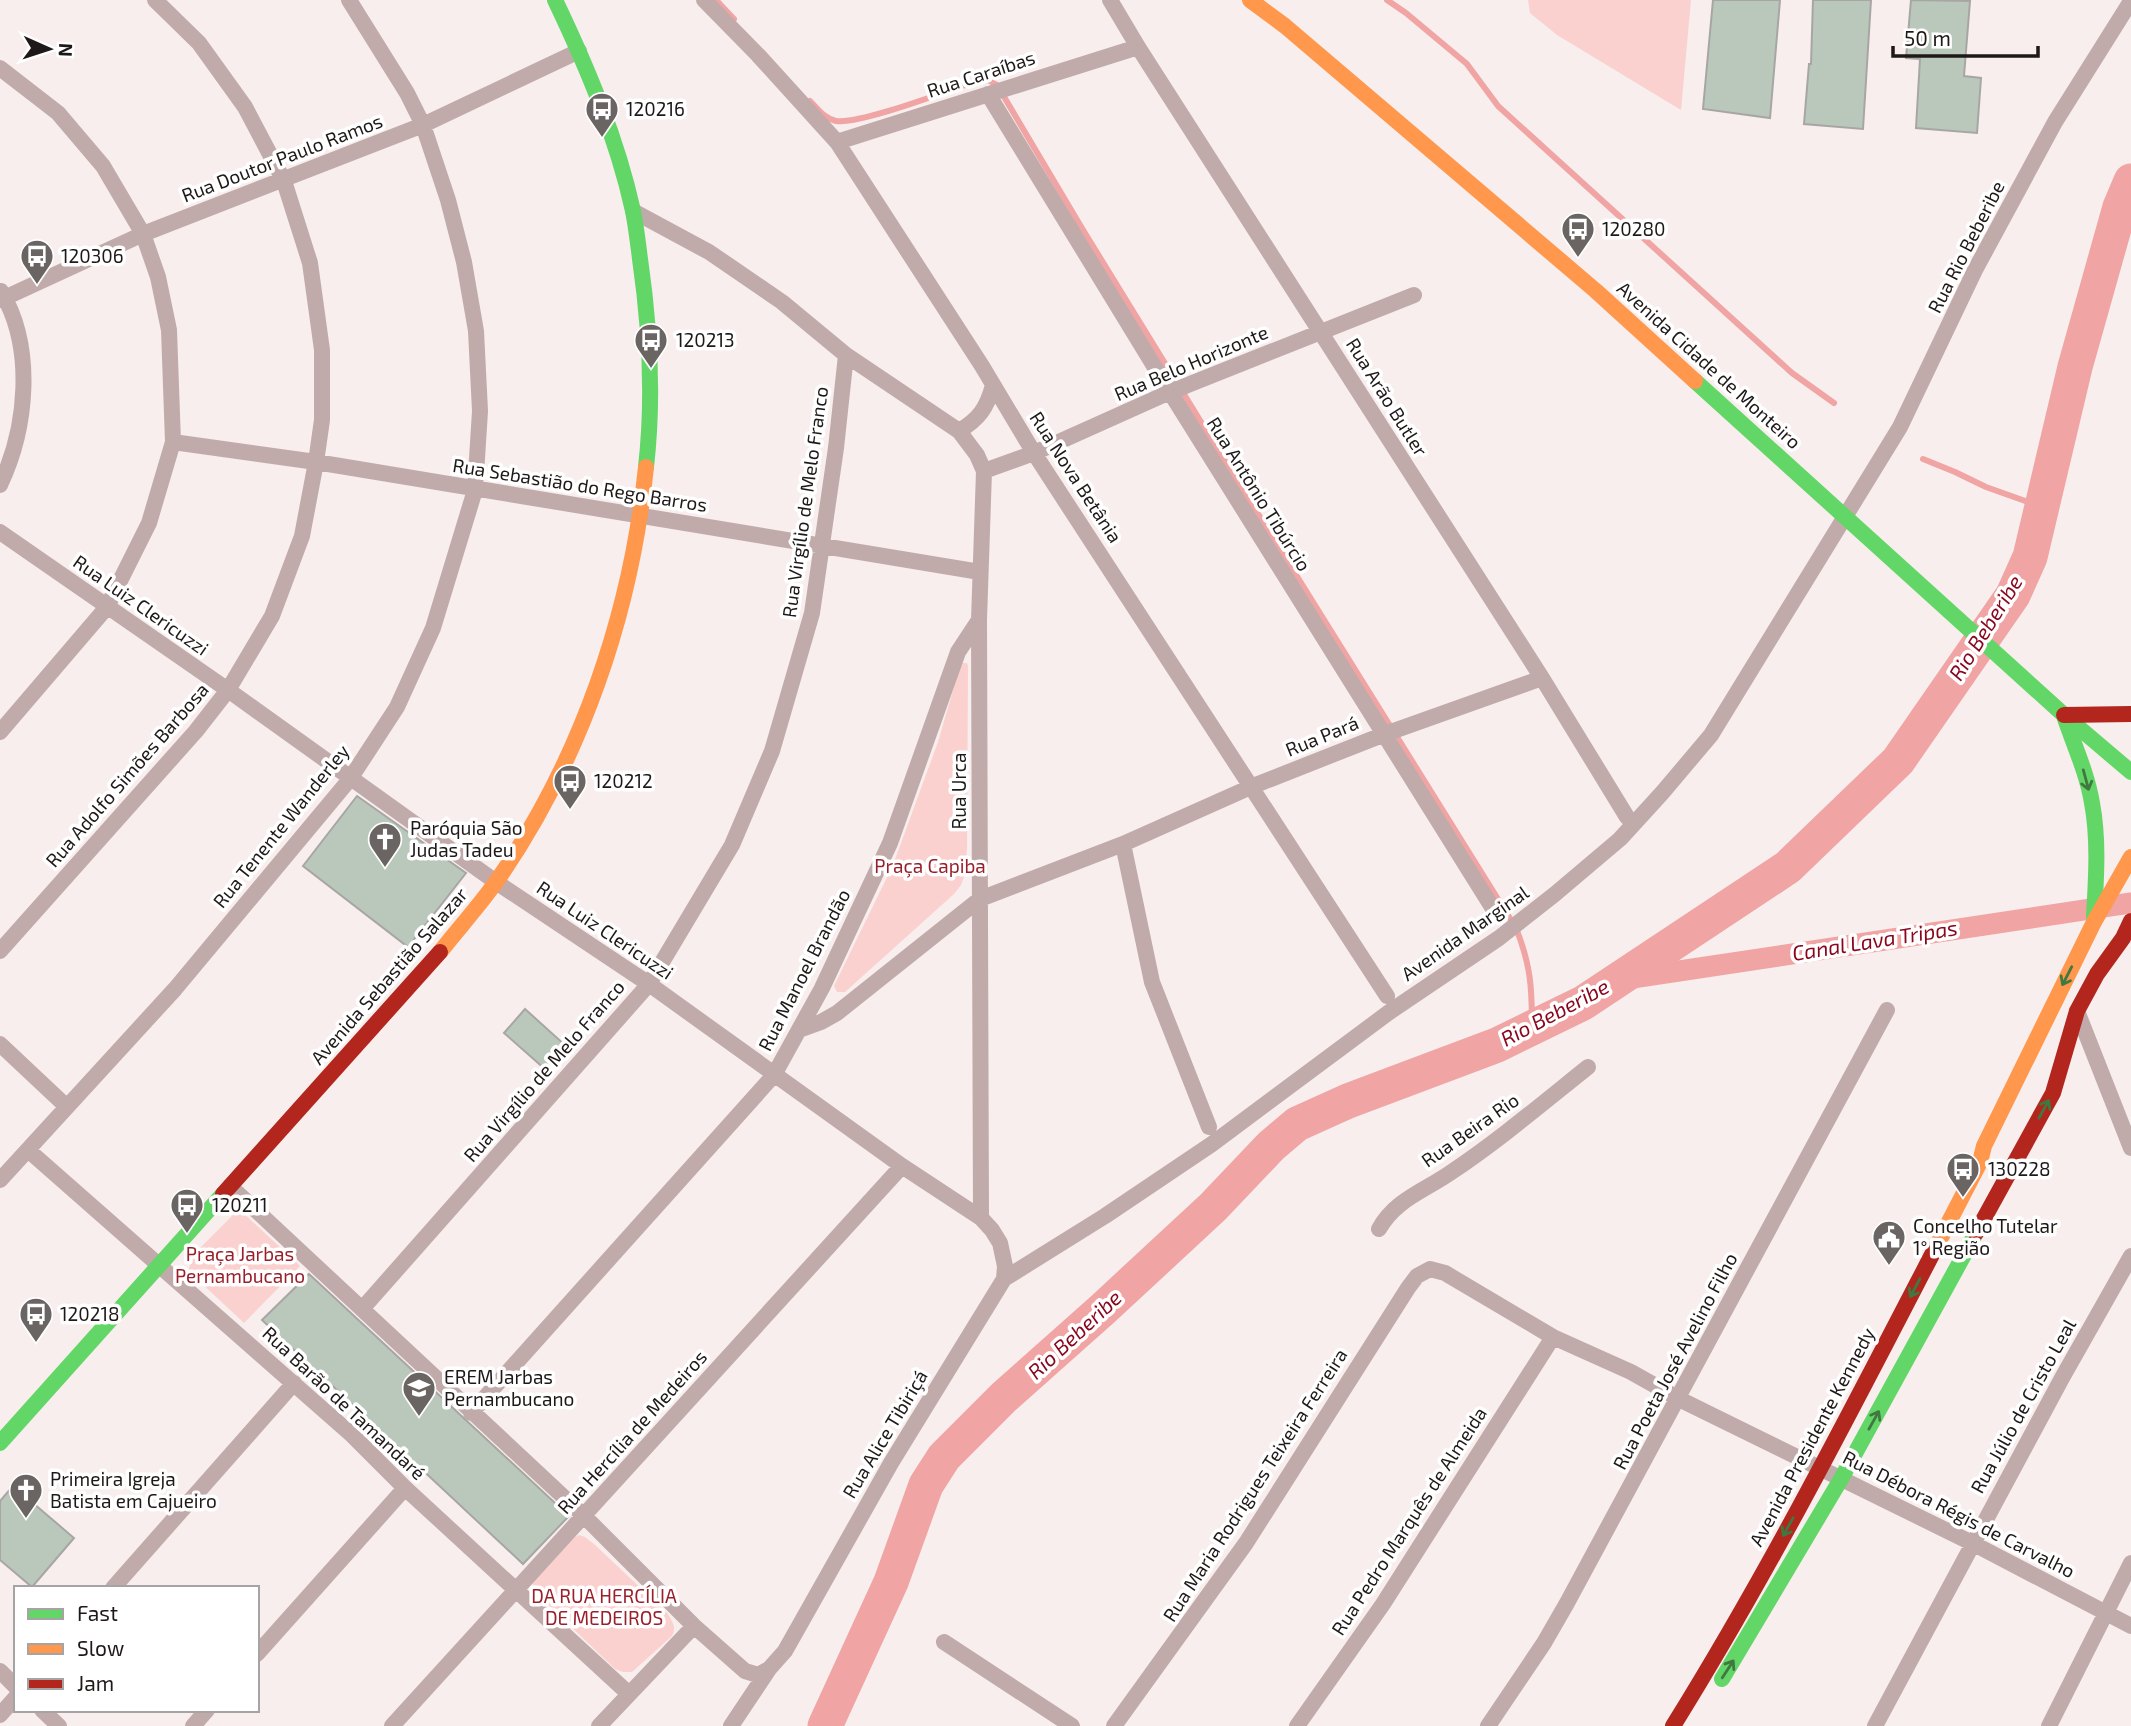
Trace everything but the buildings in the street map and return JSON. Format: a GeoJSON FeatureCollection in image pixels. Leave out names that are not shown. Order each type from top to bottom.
{"type":"FeatureCollection","features":[{"type":"Feature","properties":{"kind":"main road","name":"Avenida Sebastião Salazar"},"geometry":{"type":"LineString","coordinates":[[0,1443],[435,958],[496,882],[545,803],[576,743],[602,670],[627,580],[641,516],[651,421],[648,313],[633,211],[608,128],[579,51],[555,0]]}},
{"type":"Feature","properties":{"kind":"main road","name":"Avenida Cidade de Monteiro"},"geometry":{"type":"LineString","coordinates":[[1250,0],[1285,26],[1596,291],[2064,715],[2131,772]]}},
{"type":"Feature","properties":{"kind":"main road"},"geometry":{"type":"LineString","coordinates":[[2094,922],[2094,813],[2085,774],[2064,715],[2131,714]]}},
{"type":"Feature","properties":{"kind":"main road","name":"Avenida Presidente Kennedy"},"geometry":{"type":"LineString","coordinates":[[1673,1726],[1730,1634],[1821,1468],[1980,1163],[2002,1145],[2040,1065],[2050,1009],[2131,857]]}},
{"type":"Feature","properties":{"kind":"main road"},"geometry":{"type":"LineString","coordinates":[[1691,1726],[1745,1642],[1920,1338],[2053,1093],[2077,1011],[2131,921]]}},
{"type":"Feature","properties":{"kind":"main road"},"geometry":{"type":"LineString","coordinates":[[2097,974],[2131,957]]}},
{"type":"Feature","properties":{"kind":"street","name":"Rua Adolfo Simões Barbosa"},"geometry":{"type":"LineString","coordinates":[[0,951],[196,731],[228,690],[272,616],[302,536],[323,420],[322,350],[310,263],[284,181],[245,107],[199,43],[155,0]]}},
{"type":"Feature","properties":{"kind":"street","name":"Rua Tenente Wanderley"},"geometry":{"type":"LineString","coordinates":[[0,1180],[175,989],[349,779],[397,707],[433,628],[475,490],[480,411],[476,331],[464,262],[449,200],[423,125],[407,93],[349,0]]}},
{"type":"Feature","properties":{"kind":"street","name":"Rua Nova Betânia"},"geometry":{"type":"LineString","coordinates":[[704,0],[837,142],[1034,453],[1253,786],[1387,996]]}},
{"type":"Feature","properties":{"kind":"street","name":"Rua Arão Butler"},"geometry":{"type":"LineString","coordinates":[[1110,0],[1542,678],[1627,817]]}},
{"type":"Feature","properties":{"kind":"street","name":"Rua Rio Beberibe"},"geometry":{"type":"LineString","coordinates":[[1844,515],[1900,427],[1975,270],[2055,122],[2131,1]]}},
{"type":"Feature","properties":{"kind":"street","name":"Rua Caraíbas"},"geometry":{"type":"LineString","coordinates":[[837,142],[1138,47]]}},
{"type":"Feature","properties":{"kind":"street","name":"Rua Doutor Paulo Ramos"},"geometry":{"type":"LineString","coordinates":[[2,296],[143,234],[423,125],[579,51]]}},
{"type":"Feature","properties":{"kind":"street"},"geometry":{"type":"LineString","coordinates":[[0,68],[58,113],[103,166],[143,234],[158,277],[169,330],[173,442],[149,523],[107,607],[0,732]]}},
{"type":"Feature","properties":{"kind":"street","name":"Rua Antônio Tibúrcio"},"geometry":{"type":"LineString","coordinates":[[989,94],[1497,915]]}},
{"type":"Feature","properties":{"kind":"street"},"geometry":{"type":"LineString","coordinates":[[633,211],[720,259],[782,302],[846,355],[959,431],[984,471]]}},
{"type":"Feature","properties":{"kind":"street","name":"Rua Belo Horizonte"},"geometry":{"type":"LineString","coordinates":[[984,471],[1034,453],[1171,392],[1414,295]]}},
{"type":"Feature","properties":{"kind":"street"},"geometry":{"type":"LineString","coordinates":[[0,485],[10,464],[21,426],[23,376],[20,344],[2,296]]}},
{"type":"Feature","properties":{"kind":"street","name":"Rua Virgílio de Melo Franco"},"geometry":{"type":"LineString","coordinates":[[362,1309],[649,984],[732,845],[772,751],[812,613],[846,355]]}},
{"type":"Feature","properties":{"kind":"street"},"geometry":{"type":"LineString","coordinates":[[959,431],[982,415],[993,385]]}},
{"type":"Feature","properties":{"kind":"street","name":"Rua Sebastião do Rego Barros"},"geometry":{"type":"LineString","coordinates":[[173,442],[316,462],[980,572]]}},
{"type":"Feature","properties":{"kind":"street","name":"Rua Urca"},"geometry":{"type":"LineString","coordinates":[[981,1218],[979,621],[984,471]]}},
{"type":"Feature","properties":{"kind":"street","name":"Avenida Marginal"},"geometry":{"type":"LineString","coordinates":[[1003,1279],[1043,1256],[1212,1144],[1388,1013],[1499,937],[1620,839],[1711,734],[1844,515]]}},
{"type":"Feature","properties":{"kind":"street","name":"Rua Luiz Clericuzzi"},"geometry":{"type":"LineString","coordinates":[[0,532],[228,690],[496,882],[649,984],[902,1166],[981,1218]]}},
{"type":"Feature","properties":{"kind":"street","name":"Rua Manoel Brandão"},"geometry":{"type":"LineString","coordinates":[[471,1413],[774,1075],[822,988],[890,843],[958,652],[979,621]]}},
{"type":"Feature","properties":{"kind":"street","name":"Rua Pará"},"geometry":{"type":"LineString","coordinates":[[799,1030],[837,1013],[980,900],[1123,844],[1253,786],[1404,727],[1542,678]]}},
{"type":"Feature","properties":{"kind":"street"},"geometry":{"type":"LineString","coordinates":[[1123,844],[1152,982],[1209,1126]]}},
{"type":"Feature","properties":{"kind":"street","name":"Rua Poeta José Avelino Filho"},"geometry":{"type":"LineString","coordinates":[[1488,1726],[1545,1643],[1887,1010]]}},
{"type":"Feature","properties":{"kind":"street"},"geometry":{"type":"LineString","coordinates":[[2077,1011],[2131,1148]]}},
{"type":"Feature","properties":{"kind":"street"},"geometry":{"type":"LineString","coordinates":[[0,1044],[67,1107]]}},
{"type":"Feature","properties":{"kind":"street","name":"Rua Beira Rio"},"geometry":{"type":"LineString","coordinates":[[1379,1229],[1386,1217],[1410,1196],[1449,1174],[1588,1067]]}},
{"type":"Feature","properties":{"kind":"street","name":"Rua Barão de Tamandaré"},"geometry":{"type":"LineString","coordinates":[[27,1150],[352,1435],[405,1488],[628,1693]]}},
{"type":"Feature","properties":{"kind":"street","name":"Rua Hercília de Medeiros"},"geometry":{"type":"LineString","coordinates":[[392,1726],[902,1166]]}},
{"type":"Feature","properties":{"kind":"street"},"geometry":{"type":"LineString","coordinates":[[231,1187],[584,1517],[694,1626],[744,1671],[763,1674],[769,1669]]}},
{"type":"Feature","properties":{"kind":"street"},"geometry":{"type":"LineString","coordinates":[[981,1218],[1000,1243],[1006,1266],[1003,1279]]}},
{"type":"Feature","properties":{"kind":"street","name":"Rua Júlio de Cristo Leal"},"geometry":{"type":"LineString","coordinates":[[1875,1726],[1972,1543],[2131,1256]]}},
{"type":"Feature","properties":{"kind":"street","name":"Rua Débora Régis de Carvalho"},"geometry":{"type":"LineString","coordinates":[[1430,1269],[1445,1273],[1553,1337],[1631,1372],[1679,1399],[1972,1543],[2131,1626]]}},
{"type":"Feature","properties":{"kind":"street","name":"Rua Maria Rodrigues Teixeira Ferreira"},"geometry":{"type":"LineString","coordinates":[[1114,1726],[1246,1543],[1408,1288],[1417,1276],[1430,1269]]}},
{"type":"Feature","properties":{"kind":"street","name":"Rua Alice Tibiriçá"},"geometry":{"type":"LineString","coordinates":[[769,1669],[785,1651],[891,1463],[1003,1279]]}},
{"type":"Feature","properties":{"kind":"street","name":"Rua Pedro Marquês de Almeida"},"geometry":{"type":"LineString","coordinates":[[1297,1726],[1383,1604],[1553,1337]]}},
{"type":"Feature","properties":{"kind":"street"},"geometry":{"type":"LineString","coordinates":[[115,1586],[294,1383]]}},
{"type":"Feature","properties":{"kind":"street"},"geometry":{"type":"LineString","coordinates":[[259,1652],[405,1488]]}},
{"type":"Feature","properties":{"kind":"street"},"geometry":{"type":"LineString","coordinates":[[2049,1726],[2131,1563]]}},
{"type":"Feature","properties":{"kind":"street"},"geometry":{"type":"LineString","coordinates":[[598,1726],[694,1626]]}},
{"type":"Feature","properties":{"kind":"street"},"geometry":{"type":"LineString","coordinates":[[943,1642],[1072,1726]]}},
{"type":"Feature","properties":{"kind":"street"},"geometry":{"type":"LineString","coordinates":[[731,1726],[769,1669]]}},
{"type":"Feature","properties":{"kind":"street"},"geometry":{"type":"LineString","coordinates":[[0,1671],[14,1684]]}},
{"type":"Feature","properties":{"kind":"street"},"geometry":{"type":"LineString","coordinates":[[0,1715],[14,1699]]}},
{"type":"Feature","properties":{"kind":"street"},"geometry":{"type":"LineString","coordinates":[[44,1712],[59,1726]]}},
{"type":"Feature","properties":{"kind":"street"},"geometry":{"type":"LineString","coordinates":[[192,1726],[205,1712]]}},
{"type":"Feature","properties":{"kind":"green space"},"geometry":{"type":"Polygon","coordinates":[[[1528,0],[1691,0],[1681,110],[1557,35],[1530,13],[1528,0]]]}},
{"type":"Feature","properties":{"kind":"green space","name":"Praça Capiba"},"geometry":{"type":"Polygon","coordinates":[[[961,663],[967,663],[968,666],[967,848],[965,874],[961,885],[845,992],[837,992],[834,986],[893,865],[938,742],[961,663]]]}},
{"type":"Feature","properties":{"kind":"green space","name":"Praça Jarbas Pernambucano"},"geometry":{"type":"Polygon","coordinates":[[[239,1209],[300,1266],[244,1323],[189,1269],[192,1256],[239,1209]]]}},
{"type":"Feature","properties":{"kind":"green space","name":"DA RUA HERCÍLIA DE MEDEIROS"},"geometry":{"type":"Polygon","coordinates":[[[579,1535],[594,1544],[667,1613],[673,1624],[672,1636],[632,1672],[615,1669],[533,1590],[533,1583],[579,1535]]]}},
{"type":"Feature","properties":{"kind":"waterway"},"geometry":{"type":"LineString","coordinates":[[716,0],[734,19]]}},
{"type":"Feature","properties":{"kind":"waterway"},"geometry":{"type":"LineString","coordinates":[[1387,0],[1467,64],[1498,106],[1792,373],[1834,403]]}},
{"type":"Feature","properties":{"kind":"waterway"},"geometry":{"type":"LineString","coordinates":[[810,101],[828,118],[848,121],[927,99],[977,81],[988,80],[997,85],[1217,448],[1516,928],[1530,977],[1532,1028]]}},
{"type":"Feature","properties":{"kind":"waterway","name":"Rio Beberibe"},"geometry":{"type":"LineString","coordinates":[[825,1726],[891,1582],[926,1485],[944,1457],[1004,1397],[1213,1207],[1271,1146],[1297,1124],[1348,1101],[1497,1045],[1583,1003],[1788,867],[1898,761],[2013,595],[2030,557],[2075,367],[2120,207],[2131,181]]}},
{"type":"Feature","properties":{"kind":"waterway"},"geometry":{"type":"LineString","coordinates":[[1923,459],[1986,487],[2042,507]]}},
{"type":"Feature","properties":{"kind":"waterway","name":"Canal Lava Tripas"},"geometry":{"type":"LineString","coordinates":[[1619,980],[2131,903]]}},
{"type":"Feature","properties":{"kind":"traffic: fast"},"geometry":{"type":"LineString","coordinates":[[555,0],[600,103],[619,157],[633,211],[650,363],[646,467]]}},
{"type":"Feature","properties":{"kind":"traffic: fast"},"geometry":{"type":"LineString","coordinates":[[1695,381],[2064,715],[2131,772]]}},
{"type":"Feature","properties":{"kind":"traffic: fast"},"geometry":{"type":"LineString","coordinates":[[2064,716],[2087,781],[2094,817],[2094,917]]}},
{"type":"Feature","properties":{"kind":"traffic: fast"},"geometry":{"type":"LineString","coordinates":[[0,1443],[223,1194]]}},
{"type":"Feature","properties":{"kind":"traffic: fast"},"geometry":{"type":"LineString","coordinates":[[1722,1679],[1841,1479],[1976,1233]]}},
{"type":"Feature","properties":{"kind":"traffic: slow"},"geometry":{"type":"LineString","coordinates":[[1250,0],[1285,26],[1596,291],[1695,381]]}},
{"type":"Feature","properties":{"kind":"traffic: slow"},"geometry":{"type":"LineString","coordinates":[[440,952],[496,882],[526,835],[577,736],[597,684],[628,577],[646,467]]}},
{"type":"Feature","properties":{"kind":"traffic: slow"},"geometry":{"type":"LineString","coordinates":[[1937,1245],[1980,1162],[1984,1146],[2094,922],[2131,857]]}},
{"type":"Feature","properties":{"kind":"traffic: jam"},"geometry":{"type":"LineString","coordinates":[[2064,715],[2131,714]]}},
{"type":"Feature","properties":{"kind":"traffic: jam"},"geometry":{"type":"LineString","coordinates":[[1976,1233],[2053,1093],[2077,1011],[2131,921]]}},
{"type":"Feature","properties":{"kind":"traffic: jam"},"geometry":{"type":"LineString","coordinates":[[223,1194],[440,952]]}},
{"type":"Feature","properties":{"kind":"traffic: jam"},"geometry":{"type":"LineString","coordinates":[[1673,1726],[1777,1548],[1937,1245]]}},
{"type":"Feature","properties":{"kind":"place","name":"120216"},"geometry":{"type":"Point","coordinates":[602,139]}},
{"type":"Feature","properties":{"kind":"place","name":"120280"},"geometry":{"type":"Point","coordinates":[1578,259]}},
{"type":"Feature","properties":{"kind":"place","name":"120306"},"geometry":{"type":"Point","coordinates":[37,286]}},
{"type":"Feature","properties":{"kind":"place","name":"120213"},"geometry":{"type":"Point","coordinates":[651,370]}},
{"type":"Feature","properties":{"kind":"place","name":"120212"},"geometry":{"type":"Point","coordinates":[570,811]}},
{"type":"Feature","properties":{"kind":"place","name":"Paróquia São Judas Tadeu"},"geometry":{"type":"Point","coordinates":[385,869]}},
{"type":"Feature","properties":{"kind":"place","name":"130228"},"geometry":{"type":"Point","coordinates":[1963,1199]}},
{"type":"Feature","properties":{"kind":"place","name":"120211"},"geometry":{"type":"Point","coordinates":[187,1235]}},
{"type":"Feature","properties":{"kind":"place","name":"Concelho Tutelar 1° Região"},"geometry":{"type":"Point","coordinates":[1889,1267]}},
{"type":"Feature","properties":{"kind":"place","name":"120218"},"geometry":{"type":"Point","coordinates":[36,1344]}},
{"type":"Feature","properties":{"kind":"place","name":"EREM Jarbas Pernambucano"},"geometry":{"type":"Point","coordinates":[419,1418]}},
{"type":"Feature","properties":{"kind":"place","name":"Primeira Igreja Batista em Cajueiro"},"geometry":{"type":"Point","coordinates":[26,1520]}}]}
